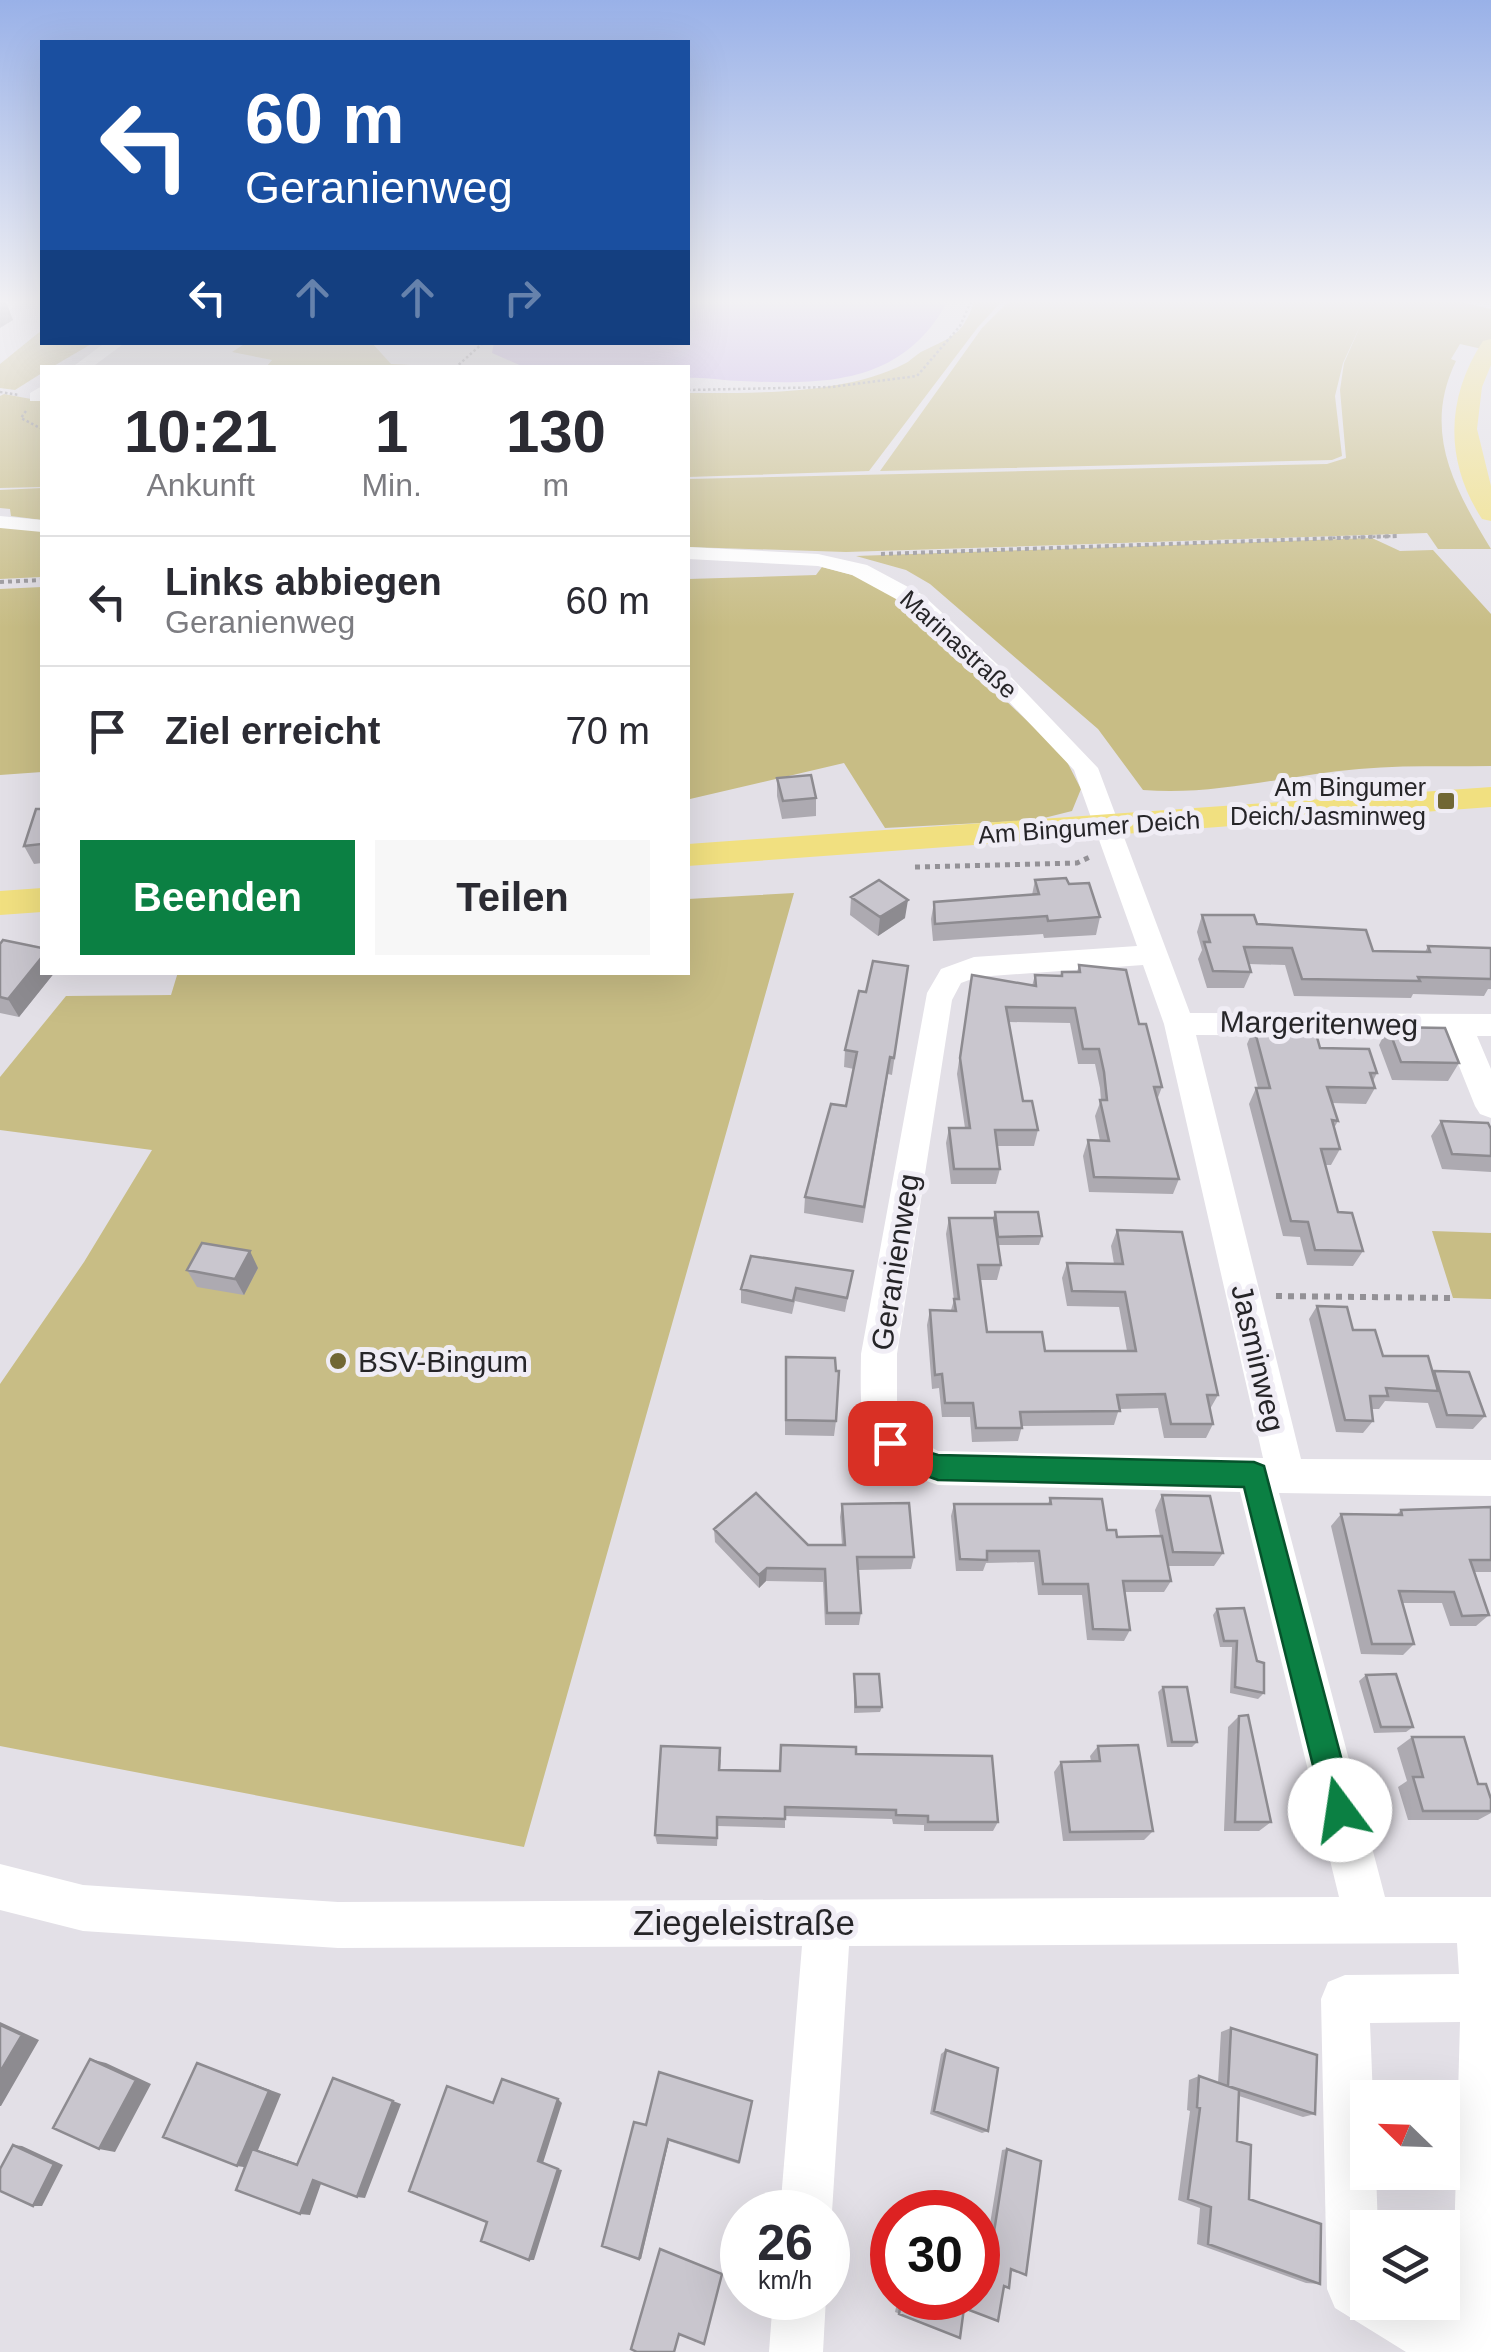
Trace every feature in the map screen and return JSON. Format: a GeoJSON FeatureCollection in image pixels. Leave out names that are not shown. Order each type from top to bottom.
{"type":"FeatureCollection","features":[{"type":"Feature","properties":{"kind":"main road"},"geometry":{"type":"LineString","coordinates":[[1465,409],[1463,435],[1473,476],[1491,513]]}},
{"type":"Feature","properties":{"kind":"main road","name":"Am Bingumer Deich"},"geometry":{"type":"LineString","coordinates":[[690,855],[1112,837],[1491,798]]}},
{"type":"Feature","properties":{"kind":"main road"},"geometry":{"type":"LineString","coordinates":[[0,903],[40,900]]}},
{"type":"Feature","properties":{"kind":"street"},"geometry":{"type":"LineString","coordinates":[[0,522],[40,526]]}},
{"type":"Feature","properties":{"kind":"street","name":"Marinastraße"},"geometry":{"type":"LineString","coordinates":[[690,553],[818,560],[859,570],[915,600],[1047,724],[1086,768],[1112,837]]}},
{"type":"Feature","properties":{"kind":"street","name":"Jasminweg"},"geometry":{"type":"LineString","coordinates":[[1112,837],[1151,956],[1179,1024],[1243,1293],[1270,1475],[1368,1922]]}},
{"type":"Feature","properties":{"kind":"street","name":"Geranienweg"},"geometry":{"type":"LineString","coordinates":[[1151,956],[974,967],[951,976],[937,1000],[898,1236],[879,1354],[879,1414],[890,1443],[910,1458],[938,1468],[1270,1475]]}},
{"type":"Feature","properties":{"kind":"street","name":"Margeritenweg"},"geometry":{"type":"LineString","coordinates":[[1179,1024],[1491,1025]]}},
{"type":"Feature","properties":{"kind":"street","name":"Margeritenweg"},"geometry":{"type":"LineString","coordinates":[[1458,1025],[1491,1106]]}},
{"type":"Feature","properties":{"kind":"street"},"geometry":{"type":"LineString","coordinates":[[1270,1475],[1491,1478]]}},
{"type":"Feature","properties":{"kind":"street","name":"Ziegeleistraße"},"geometry":{"type":"LineString","coordinates":[[0,1886],[83,1908],[338,1925],[1484,1920]]}},
{"type":"Feature","properties":{"kind":"street"},"geometry":{"type":"LineString","coordinates":[[1478,2352],[1484,1920]]}},
{"type":"Feature","properties":{"kind":"street"},"geometry":{"type":"LineString","coordinates":[[808,2190],[828,1922]]}},
{"type":"Feature","properties":{"kind":"street"},"geometry":{"type":"LineString","coordinates":[[1351,2210],[1344,1999],[1485,1998]]}},
{"type":"Feature","properties":{"kind":"street"},"geometry":{"type":"LineString","coordinates":[[796,2352],[798,2320]]}},
{"type":"Feature","properties":{"kind":"street"},"geometry":{"type":"LineString","coordinates":[[1405,2320],[1456,2352]]}},
{"type":"Feature","properties":{"kind":"path"},"geometry":{"type":"LineString","coordinates":[[883,554],[1397,536]]}},
{"type":"Feature","properties":{"kind":"path"},"geometry":{"type":"LineString","coordinates":[[0,582],[40,580]]}},
{"type":"Feature","properties":{"kind":"path"},"geometry":{"type":"LineString","coordinates":[[912,868],[1077,863],[1112,837]]}},
{"type":"Feature","properties":{"kind":"path"},"geometry":{"type":"LineString","coordinates":[[1243,1293],[1454,1298]]}},
{"type":"Feature","properties":{"kind":"shaded area"},"geometry":{"type":"Polygon","coordinates":[[[0,409],[40,409],[40,487],[0,488],[0,409]]]}},
{"type":"Feature","properties":{"kind":"shaded area"},"geometry":{"type":"Polygon","coordinates":[[[690,409],[916,409],[869,471],[690,477],[690,409]]]}},
{"type":"Feature","properties":{"kind":"shaded area"},"geometry":{"type":"Polygon","coordinates":[[[924,409],[1336,409],[1342,456],[1332,460],[880,471],[924,409]]]}},
{"type":"Feature","properties":{"kind":"shaded area"},"geometry":{"type":"Polygon","coordinates":[[[1342,409],[1442,409],[1447,458],[1465,504],[1491,549],[1438,549],[1427,533],[846,552],[690,547],[690,479],[1327,464],[1346,458],[1342,409]]]}},
{"type":"Feature","properties":{"kind":"shaded area"},"geometry":{"type":"Polygon","coordinates":[[[40,488],[40,520],[11,516],[10,509],[0,508],[0,490],[40,488]]]}},
{"type":"Feature","properties":{"kind":"shaded area"},"geometry":{"type":"Polygon","coordinates":[[[0,527],[40,530],[40,577],[0,579],[0,527]]]}},
{"type":"Feature","properties":{"kind":"shaded area"},"geometry":{"type":"Polygon","coordinates":[[[1372,538],[1400,551],[1433,550],[1491,614],[1491,766],[1376,768],[1225,788],[1143,790],[1098,729],[930,584],[906,570],[856,556],[1372,538]]]}},
{"type":"Feature","properties":{"kind":"shaded area"},"geometry":{"type":"Polygon","coordinates":[[[822,567],[864,578],[901,601],[1064,756],[1081,789],[1072,811],[1036,820],[885,828],[844,763],[690,799],[690,579],[816,575],[822,567]]]}},
{"type":"Feature","properties":{"kind":"shaded area"},"geometry":{"type":"Polygon","coordinates":[[[40,587],[40,772],[0,775],[0,589],[40,587]]]}},
{"type":"Feature","properties":{"kind":"shaded area","name":"BSV-Bingum"},"geometry":{"type":"Polygon","coordinates":[[[794,893],[524,1847],[0,1746],[0,1384],[84,1262],[152,1150],[0,1130],[0,1077],[66,996],[171,995],[177,975],[690,975],[690,899],[794,893]]]}},
{"type":"Feature","properties":{"kind":"shaded area"},"geometry":{"type":"Polygon","coordinates":[[[1432,1231],[1491,1233],[1491,1299],[1453,1298],[1432,1231]]]}},
{"type":"Feature","properties":{"kind":"building"},"geometry":{"type":"Polygon","coordinates":[[[811,775],[816,798],[783,801],[777,778],[811,775]]]}},
{"type":"Feature","properties":{"kind":"building"},"geometry":{"type":"Polygon","coordinates":[[[36,809],[40,809],[40,844],[24,846],[36,809]]]}},
{"type":"Feature","properties":{"kind":"building"},"geometry":{"type":"Polygon","coordinates":[[[1066,878],[1069,884],[1089,883],[1100,917],[1048,921],[1047,916],[935,924],[934,902],[1039,894],[1035,880],[1066,878]]]}},
{"type":"Feature","properties":{"kind":"building"},"geometry":{"type":"Polygon","coordinates":[[[879,880],[908,900],[880,917],[851,897],[879,880]]]}},
{"type":"Feature","properties":{"kind":"building"},"geometry":{"type":"Polygon","coordinates":[[[1202,915],[1254,915],[1257,924],[1366,930],[1373,951],[1430,952],[1428,946],[1491,948],[1491,979],[1302,979],[1292,948],[1244,947],[1251,972],[1213,971],[1204,942],[1210,942],[1202,915]]]}},
{"type":"Feature","properties":{"kind":"building"},"geometry":{"type":"Polygon","coordinates":[[[3,940],[40,948],[40,959],[8,999],[0,997],[3,940]]]}},
{"type":"Feature","properties":{"kind":"building"},"geometry":{"type":"Polygon","coordinates":[[[873,961],[908,966],[864,1207],[805,1197],[831,1104],[846,1106],[857,1052],[845,1050],[859,991],[866,992],[873,961]]]}},
{"type":"Feature","properties":{"kind":"building"},"geometry":{"type":"Polygon","coordinates":[[[1079,965],[1126,970],[1139,1024],[1146,1024],[1155,1059],[1162,1087],[1154,1087],[1179,1179],[1094,1177],[1088,1140],[1109,1141],[1100,1100],[1107,1100],[1104,1072],[1099,1049],[1083,1049],[1075,1008],[1006,1007],[1023,1101],[1032,1101],[1038,1130],[995,1130],[1000,1169],[954,1169],[949,1128],[970,1128],[960,1058],[972,975],[1036,986],[1035,975],[1080,972],[1079,965]]]}},
{"type":"Feature","properties":{"kind":"building"},"geometry":{"type":"Polygon","coordinates":[[[1388,1027],[1445,1028],[1459,1063],[1401,1062],[1388,1027]]]}},
{"type":"Feature","properties":{"kind":"building"},"geometry":{"type":"Polygon","coordinates":[[[1254,1028],[1315,1030],[1320,1048],[1369,1049],[1377,1073],[1370,1073],[1375,1088],[1327,1087],[1338,1121],[1332,1120],[1340,1149],[1321,1149],[1338,1212],[1352,1213],[1363,1251],[1315,1250],[1308,1222],[1291,1221],[1256,1088],[1270,1088],[1254,1028]]]}},
{"type":"Feature","properties":{"kind":"building"},"geometry":{"type":"Polygon","coordinates":[[[1441,1121],[1488,1123],[1491,1156],[1452,1154],[1441,1121]]]}},
{"type":"Feature","properties":{"kind":"building"},"geometry":{"type":"Polygon","coordinates":[[[995,1212],[1038,1212],[1042,1236],[998,1237],[995,1212]]]}},
{"type":"Feature","properties":{"kind":"building"},"geometry":{"type":"Polygon","coordinates":[[[949,1218],[994,1218],[1001,1265],[978,1265],[987,1332],[1042,1332],[1045,1351],[1136,1351],[1125,1292],[1072,1291],[1067,1263],[1123,1264],[1117,1230],[1182,1232],[1218,1395],[1207,1395],[1213,1424],[1171,1424],[1165,1394],[1117,1395],[1120,1411],[1020,1412],[1022,1428],[976,1428],[973,1403],[945,1403],[942,1374],[935,1375],[930,1310],[956,1311],[954,1299],[959,1299],[949,1218]]]}},
{"type":"Feature","properties":{"kind":"building"},"geometry":{"type":"Polygon","coordinates":[[[202,1243],[250,1251],[235,1279],[187,1270],[202,1243]]]}},
{"type":"Feature","properties":{"kind":"building"},"geometry":{"type":"Polygon","coordinates":[[[751,1256],[853,1271],[847,1298],[796,1288],[793,1301],[741,1289],[751,1256]]]}},
{"type":"Feature","properties":{"kind":"building"},"geometry":{"type":"Polygon","coordinates":[[[1317,1306],[1347,1307],[1353,1330],[1375,1330],[1383,1356],[1428,1356],[1438,1391],[1386,1388],[1388,1396],[1370,1396],[1373,1421],[1345,1420],[1317,1306]]]}},
{"type":"Feature","properties":{"kind":"building"},"geometry":{"type":"Polygon","coordinates":[[[786,1357],[835,1358],[839,1371],[836,1421],[786,1420],[786,1357]]]}},
{"type":"Feature","properties":{"kind":"building"},"geometry":{"type":"Polygon","coordinates":[[[1434,1371],[1469,1372],[1485,1416],[1447,1415],[1434,1371]]]}},
{"type":"Feature","properties":{"kind":"building"},"geometry":{"type":"Polygon","coordinates":[[[756,1493],[808,1545],[845,1545],[842,1504],[909,1503],[914,1557],[857,1557],[861,1613],[827,1613],[825,1569],[767,1568],[759,1575],[714,1529],[756,1493]]]}},
{"type":"Feature","properties":{"kind":"building"},"geometry":{"type":"Polygon","coordinates":[[[1162,1495],[1210,1496],[1223,1553],[1173,1552],[1162,1495]]]}},
{"type":"Feature","properties":{"kind":"building"},"geometry":{"type":"Polygon","coordinates":[[[1050,1498],[1102,1499],[1107,1530],[1116,1530],[1117,1537],[1162,1536],[1171,1581],[1123,1581],[1130,1630],[1093,1629],[1088,1584],[1043,1584],[1039,1551],[987,1551],[987,1560],[960,1559],[954,1504],[1051,1504],[1050,1498]]]}},
{"type":"Feature","properties":{"kind":"building"},"geometry":{"type":"Polygon","coordinates":[[[1491,1507],[1491,1560],[1470,1560],[1489,1615],[1462,1616],[1454,1592],[1399,1591],[1414,1644],[1372,1644],[1341,1514],[1402,1515],[1401,1510],[1491,1507]]]}},
{"type":"Feature","properties":{"kind":"building"},"geometry":{"type":"Polygon","coordinates":[[[1244,1608],[1257,1661],[1264,1663],[1264,1693],[1235,1687],[1237,1641],[1224,1641],[1217,1609],[1244,1608]]]}},
{"type":"Feature","properties":{"kind":"building"},"geometry":{"type":"Polygon","coordinates":[[[854,1674],[879,1674],[882,1707],[856,1707],[854,1674]]]}},
{"type":"Feature","properties":{"kind":"building"},"geometry":{"type":"Polygon","coordinates":[[[1396,1674],[1413,1727],[1381,1727],[1366,1675],[1396,1674]]]}},
{"type":"Feature","properties":{"kind":"building"},"geometry":{"type":"Polygon","coordinates":[[[1163,1687],[1187,1687],[1197,1742],[1172,1742],[1163,1687]]]}},
{"type":"Feature","properties":{"kind":"building"},"geometry":{"type":"Polygon","coordinates":[[[1248,1715],[1271,1822],[1235,1822],[1239,1716],[1248,1715]]]}},
{"type":"Feature","properties":{"kind":"building"},"geometry":{"type":"Polygon","coordinates":[[[1412,1737],[1464,1737],[1478,1784],[1486,1784],[1491,1811],[1423,1811],[1413,1777],[1423,1777],[1412,1737]]]}},
{"type":"Feature","properties":{"kind":"building"},"geometry":{"type":"Polygon","coordinates":[[[781,1745],[856,1747],[856,1754],[992,1756],[998,1822],[928,1822],[928,1816],[896,1815],[896,1810],[785,1807],[785,1819],[717,1817],[717,1838],[655,1835],[661,1746],[720,1748],[719,1770],[780,1771],[781,1745]]]}},
{"type":"Feature","properties":{"kind":"building"},"geometry":{"type":"Polygon","coordinates":[[[1138,1745],[1153,1831],[1070,1832],[1061,1762],[1100,1761],[1098,1746],[1138,1745]]]}},
{"type":"Feature","properties":{"kind":"building"},"geometry":{"type":"Polygon","coordinates":[[[0,2025],[22,2035],[0,2072],[0,2025]]]}},
{"type":"Feature","properties":{"kind":"building"},"geometry":{"type":"Polygon","coordinates":[[[1231,2028],[1317,2055],[1315,2114],[1228,2086],[1231,2028]]]}},
{"type":"Feature","properties":{"kind":"building"},"geometry":{"type":"Polygon","coordinates":[[[946,2050],[998,2068],[988,2131],[934,2111],[946,2050]]]}},
{"type":"Feature","properties":{"kind":"building"},"geometry":{"type":"Polygon","coordinates":[[[90,2059],[136,2080],[99,2149],[53,2128],[90,2059]]]}},
{"type":"Feature","properties":{"kind":"building"},"geometry":{"type":"Polygon","coordinates":[[[197,2063],[269,2091],[237,2166],[163,2137],[197,2063]]]}},
{"type":"Feature","properties":{"kind":"building"},"geometry":{"type":"Polygon","coordinates":[[[659,2072],[752,2101],[739,2162],[668,2139],[639,2259],[602,2246],[634,2122],[646,2125],[659,2072]]]}},
{"type":"Feature","properties":{"kind":"building"},"geometry":{"type":"Polygon","coordinates":[[[1199,2076],[1239,2090],[1237,2141],[1251,2145],[1249,2199],[1321,2224],[1320,2284],[1208,2244],[1211,2207],[1188,2199],[1200,2108],[1199,2076]]]}},
{"type":"Feature","properties":{"kind":"building"},"geometry":{"type":"Polygon","coordinates":[[[333,2078],[393,2101],[357,2197],[313,2180],[300,2214],[236,2190],[252,2149],[297,2165],[333,2078]]]}},
{"type":"Feature","properties":{"kind":"building"},"geometry":{"type":"Polygon","coordinates":[[[502,2079],[558,2099],[538,2161],[558,2169],[529,2260],[481,2241],[487,2222],[409,2191],[447,2086],[493,2103],[502,2079]]]}},
{"type":"Feature","properties":{"kind":"building"},"geometry":{"type":"Polygon","coordinates":[[[13,2145],[54,2164],[33,2206],[0,2191],[0,2169],[13,2145]]]}},
{"type":"Feature","properties":{"kind":"building"},"geometry":{"type":"Polygon","coordinates":[[[1007,2149],[1041,2161],[1026,2275],[1011,2269],[1009,2288],[1004,2286],[1000,2309],[1000,2194],[1007,2149]]]}},
{"type":"Feature","properties":{"kind":"building"},"geometry":{"type":"Polygon","coordinates":[[[660,2249],[720,2273],[704,2344],[679,2334],[674,2352],[631,2349],[660,2249]]]}},
{"type":"Feature","properties":{"kind":"building"},"geometry":{"type":"Polygon","coordinates":[[[914,2320],[962,2320],[960,2338],[914,2320]]]}},
{"type":"Feature","properties":{"kind":"place","name":"Am Bingumer Deich/Jasminweg"},"geometry":{"type":"Point","coordinates":[1446,801]}},
{"type":"Feature","properties":{"kind":"place","name":"BSV-Bingum"},"geometry":{"type":"Point","coordinates":[338,1361]}},
{"type":"Feature","properties":{"kind":"route"},"geometry":{"type":"LineString","coordinates":[[890,1443],[910,1458],[938,1468],[1254,1474],[1340,1810]]}}]}
